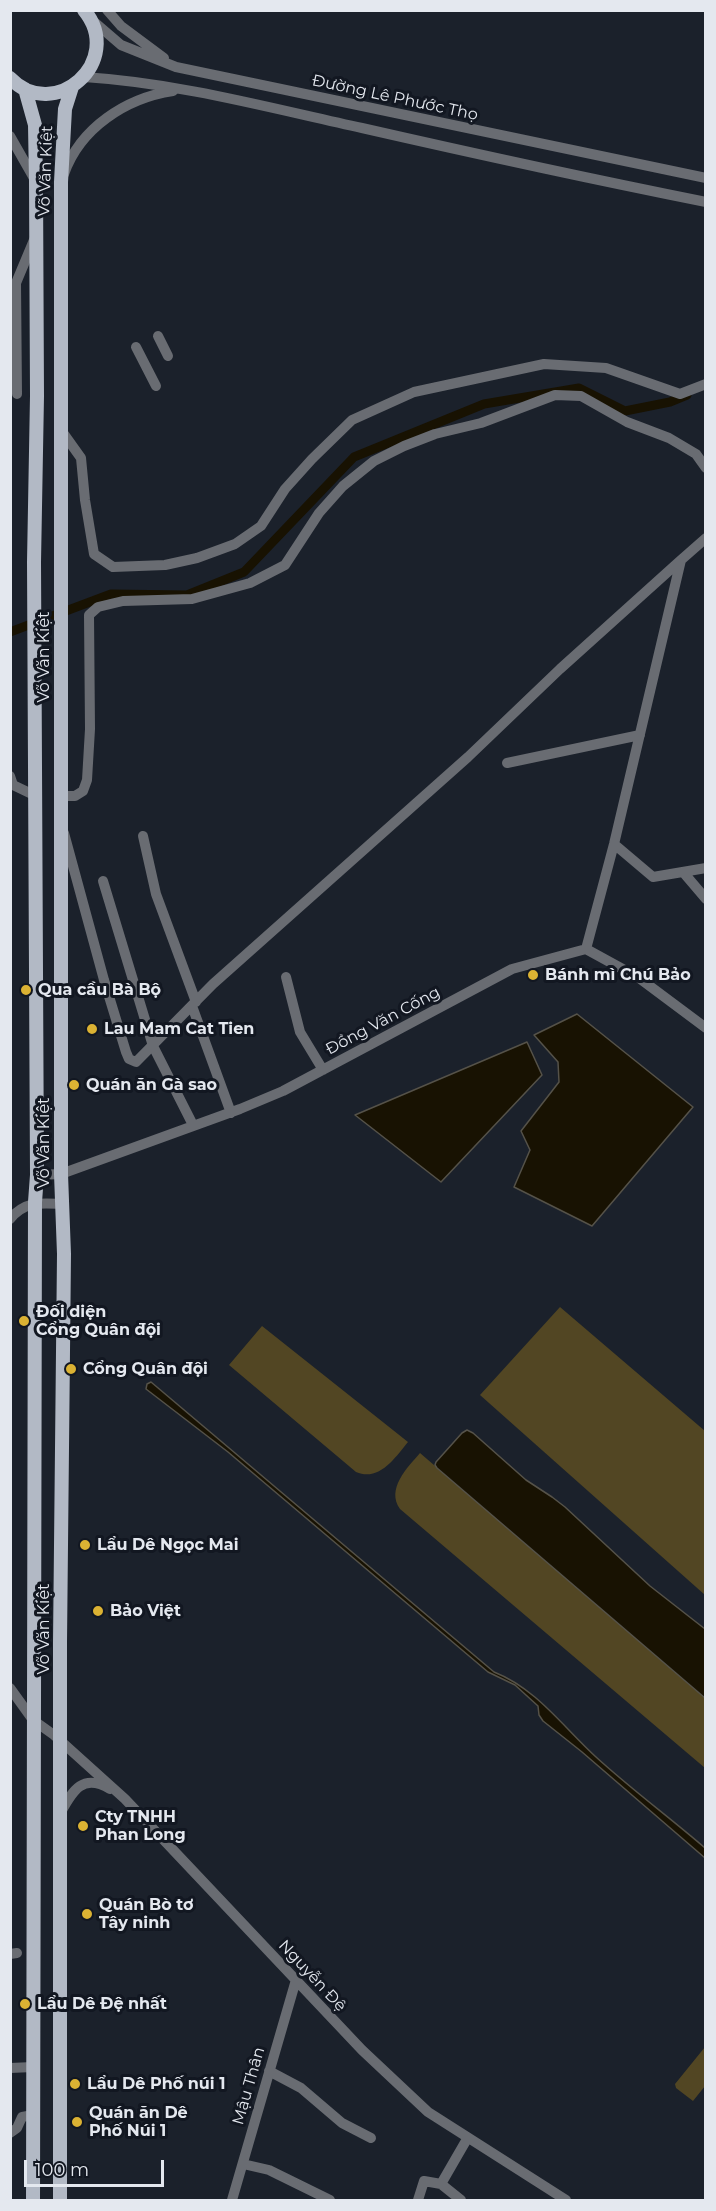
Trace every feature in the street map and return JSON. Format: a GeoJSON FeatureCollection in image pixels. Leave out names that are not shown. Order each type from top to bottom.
{"type":"FeatureCollection","features":[{"type":"Feature","properties":{"kind":"main road"},"geometry":{"type":"LineString","coordinates":[[10,78],[25,89],[41,93],[57,93],[72,87],[84,78],[93,64],[97,49],[96,33],[87,14]]}},
{"type":"Feature","properties":{"kind":"main road","name":"Võ Văn Kiệt"},"geometry":{"type":"LineString","coordinates":[[60,2200],[62,1742],[60,1630],[64,1254],[61,1204],[61,182],[65,109],[72,87]]}},
{"type":"Feature","properties":{"kind":"main road","name":"Võ Văn Kiệt"},"geometry":{"type":"LineString","coordinates":[[25,89],[35,125],[37,396],[34,562],[37,1175],[35,1202],[33,2200]]}},
{"type":"Feature","properties":{"kind":"street"},"geometry":{"type":"LineString","coordinates":[[107,10],[121,26],[176,67]]}},
{"type":"Feature","properties":{"kind":"street","name":"Đường Lê Phước Thọ"},"geometry":{"type":"LineString","coordinates":[[87,14],[121,45],[176,67],[705,178]]}},
{"type":"Feature","properties":{"kind":"street"},"geometry":{"type":"LineString","coordinates":[[84,78],[186,88],[531,167],[705,202]]}},
{"type":"Feature","properties":{"kind":"street"},"geometry":{"type":"LineString","coordinates":[[61,182],[69,159],[80,143],[103,120],[115,112],[161,93],[186,88]]}},
{"type":"Feature","properties":{"kind":"street"},"geometry":{"type":"LineString","coordinates":[[10,136],[36,182]]}},
{"type":"Feature","properties":{"kind":"street"},"geometry":{"type":"LineString","coordinates":[[36,234],[16,283],[14,394],[37,396]]}},
{"type":"Feature","properties":{"kind":"street"},"geometry":{"type":"LineString","coordinates":[[158,336],[168,356]]}},
{"type":"Feature","properties":{"kind":"street"},"geometry":{"type":"LineString","coordinates":[[136,347],[156,386]]}},
{"type":"Feature","properties":{"kind":"street"},"geometry":{"type":"LineString","coordinates":[[61,430],[81,458],[94,554],[113,567],[165,566],[197,558],[236,544],[261,526],[285,489],[352,420],[414,392],[544,364],[606,368],[680,394],[705,384]]}},
{"type":"Feature","properties":{"kind":"street"},"geometry":{"type":"LineString","coordinates":[[61,796],[75,796],[83,791],[87,780],[90,729],[89,615],[98,606],[123,601],[192,599],[250,583],[285,565],[319,513],[343,486],[374,461],[391,452],[435,435],[481,423],[555,395],[581,396],[627,422],[669,438],[696,454],[705,468]]}},
{"type":"Feature","properties":{"kind":"street"},"geometry":{"type":"LineString","coordinates":[[61,822],[126,1052],[129,1059],[136,1062],[194,1004],[468,757],[560,669],[705,538]]}},
{"type":"Feature","properties":{"kind":"street"},"geometry":{"type":"LineString","coordinates":[[681,560],[614,844],[586,949],[639,978],[705,1028]]}},
{"type":"Feature","properties":{"kind":"street"},"geometry":{"type":"LineString","coordinates":[[507,763],[640,735]]}},
{"type":"Feature","properties":{"kind":"street"},"geometry":{"type":"LineString","coordinates":[[10,776],[13,785],[36,795]]}},
{"type":"Feature","properties":{"kind":"street"},"geometry":{"type":"LineString","coordinates":[[143,836],[156,894],[231,1113]]}},
{"type":"Feature","properties":{"kind":"street"},"geometry":{"type":"LineString","coordinates":[[614,844],[652,876],[705,868]]}},
{"type":"Feature","properties":{"kind":"street"},"geometry":{"type":"LineString","coordinates":[[683,872],[705,899]]}},
{"type":"Feature","properties":{"kind":"street"},"geometry":{"type":"LineString","coordinates":[[103,880],[153,1046],[194,1125]]}},
{"type":"Feature","properties":{"kind":"street","name":"Đồng Văn Cống"},"geometry":{"type":"LineString","coordinates":[[37,1175],[61,1174],[231,1113],[283,1091],[512,969],[586,949]]}},
{"type":"Feature","properties":{"kind":"street"},"geometry":{"type":"LineString","coordinates":[[286,977],[300,1032],[323,1070]]}},
{"type":"Feature","properties":{"kind":"street"},"geometry":{"type":"LineString","coordinates":[[10,1219],[25,1205],[35,1202],[61,1204]]}},
{"type":"Feature","properties":{"kind":"street","name":"Nguyễn Đệ"},"geometry":{"type":"LineString","coordinates":[[10,1688],[33,1719],[125,1798],[362,2050],[428,2112],[566,2200]]}},
{"type":"Feature","properties":{"kind":"street"},"geometry":{"type":"LineString","coordinates":[[61,1812],[70,1795],[82,1784],[92,1782],[125,1798]]}},
{"type":"Feature","properties":{"kind":"street","name":"Mậu Thân"},"geometry":{"type":"LineString","coordinates":[[232,2200],[296,1980]]}},
{"type":"Feature","properties":{"kind":"street"},"geometry":{"type":"LineString","coordinates":[[10,2068],[33,2067]]}},
{"type":"Feature","properties":{"kind":"street"},"geometry":{"type":"LineString","coordinates":[[269,2071],[301,2088],[342,2122],[371,2138]]}},
{"type":"Feature","properties":{"kind":"street"},"geometry":{"type":"LineString","coordinates":[[10,2133],[22,2117],[33,2115]]}},
{"type":"Feature","properties":{"kind":"street"},"geometry":{"type":"LineString","coordinates":[[441,2184],[467,2139]]}},
{"type":"Feature","properties":{"kind":"street"},"geometry":{"type":"LineString","coordinates":[[243,2164],[269,2170],[330,2200]]}},
{"type":"Feature","properties":{"kind":"street"},"geometry":{"type":"LineString","coordinates":[[418,2200],[424,2181],[441,2184],[461,2200]]}},
{"type":"Feature","properties":{"kind":"shaded area"},"geometry":{"type":"Polygon","coordinates":[[[577,1014],[693,1107],[592,1226],[514,1187],[530,1150],[521,1131],[559,1082],[558,1062],[534,1035],[577,1014]]]}},
{"type":"Feature","properties":{"kind":"shaded area"},"geometry":{"type":"Polygon","coordinates":[[[527,1042],[542,1075],[441,1182],[355,1115],[527,1042]]]}},
{"type":"Feature","properties":{"kind":"shaded area"},"geometry":{"type":"Polygon","coordinates":[[[560,1307],[705,1431],[705,1595],[480,1395],[560,1307]]]}},
{"type":"Feature","properties":{"kind":"shaded area"},"geometry":{"type":"Polygon","coordinates":[[[262,1326],[408,1442],[386,1467],[372,1474],[356,1472],[229,1365],[262,1326]]]}},
{"type":"Feature","properties":{"kind":"shaded area"},"geometry":{"type":"Polygon","coordinates":[[[151,1382],[494,1672],[509,1679],[536,1698],[609,1769],[705,1848],[705,1858],[543,1721],[539,1715],[538,1706],[515,1685],[488,1672],[228,1452],[146,1389],[147,1384],[151,1382]]]}},
{"type":"Feature","properties":{"kind":"shaded area"},"geometry":{"type":"Polygon","coordinates":[[[467,1430],[526,1480],[565,1507],[650,1586],[705,1629],[705,1698],[437,1468],[436,1462],[467,1430]]]}},
{"type":"Feature","properties":{"kind":"shaded area"},"geometry":{"type":"Polygon","coordinates":[[[420,1453],[705,1698],[705,1768],[400,1509],[395,1494],[397,1486],[404,1472],[420,1453]]]}},
{"type":"Feature","properties":{"kind":"shaded area"},"geometry":{"type":"Polygon","coordinates":[[[705,2047],[705,2086],[693,2101],[676,2088],[675,2084],[705,2047]]]}},
{"type":"Feature","properties":{"kind":"waterway"},"geometry":{"type":"LineString","coordinates":[[10,632],[111,594],[187,595],[244,572],[354,457],[484,404],[579,388],[625,411],[670,402],[687,395]]}},
{"type":"Feature","properties":{"kind":"place","name":"Bánh mì Chú Bảo"},"geometry":{"type":"Point","coordinates":[533,975]}},
{"type":"Feature","properties":{"kind":"place","name":"Qua cầu Bà Bộ"},"geometry":{"type":"Point","coordinates":[26,990]}},
{"type":"Feature","properties":{"kind":"place","name":"Lau Mam Cat Tien"},"geometry":{"type":"Point","coordinates":[92,1029]}},
{"type":"Feature","properties":{"kind":"place","name":"Quán ăn Gà sao"},"geometry":{"type":"Point","coordinates":[74,1085]}},
{"type":"Feature","properties":{"kind":"place","name":"Đối diện Cổng Quân đội"},"geometry":{"type":"Point","coordinates":[24,1321]}},
{"type":"Feature","properties":{"kind":"place","name":"Cổng Quân đội"},"geometry":{"type":"Point","coordinates":[71,1369]}},
{"type":"Feature","properties":{"kind":"place","name":"Lẩu Dê Ngọc Mai"},"geometry":{"type":"Point","coordinates":[85,1545]}},
{"type":"Feature","properties":{"kind":"place","name":"Bảo Việt"},"geometry":{"type":"Point","coordinates":[98,1611]}},
{"type":"Feature","properties":{"kind":"place","name":"Cty TNHH Phan Long"},"geometry":{"type":"Point","coordinates":[83,1826]}},
{"type":"Feature","properties":{"kind":"place","name":"Quán Bò tơ Tây ninh"},"geometry":{"type":"Point","coordinates":[87,1914]}},
{"type":"Feature","properties":{"kind":"place","name":"Lẩu Dê Đệ nhất"},"geometry":{"type":"Point","coordinates":[25,2004]}},
{"type":"Feature","properties":{"kind":"place","name":"Lẩu Dê Phố núi 1"},"geometry":{"type":"Point","coordinates":[75,2084]}},
{"type":"Feature","properties":{"kind":"place","name":"Quán ăn Dê Phố Núi 1"},"geometry":{"type":"Point","coordinates":[77,2122]}}]}
